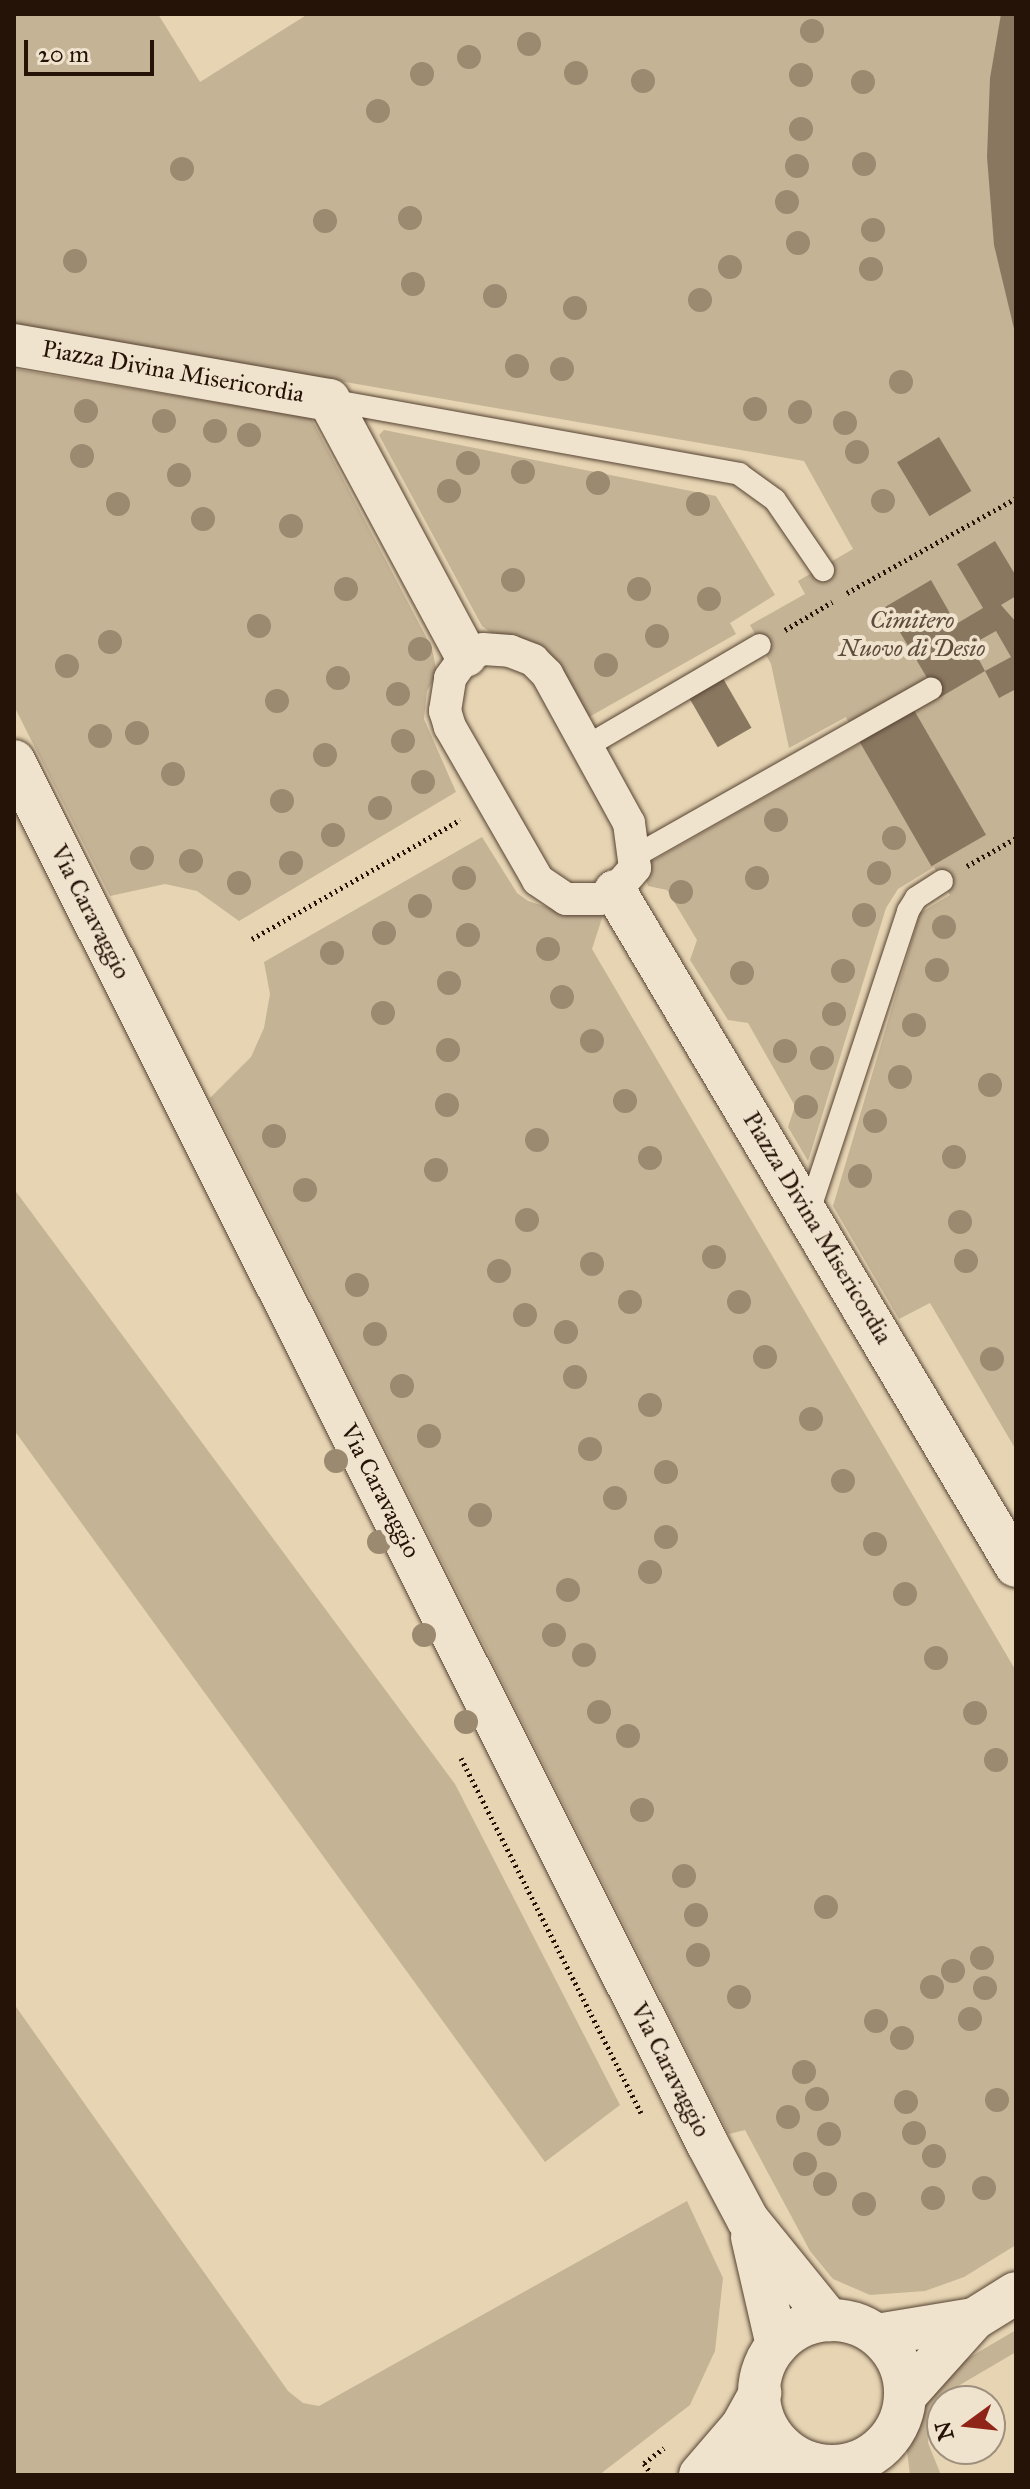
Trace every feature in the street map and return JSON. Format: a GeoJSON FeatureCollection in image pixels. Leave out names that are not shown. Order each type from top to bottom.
{"type":"FeatureCollection","features":[{"type":"Feature","properties":{"kind":"street","name":"Piazza Divina Misericordia"},"geometry":{"type":"LineString","coordinates":[[14,345],[329,400],[466,656]]}},
{"type":"Feature","properties":{"kind":"street"},"geometry":{"type":"LineString","coordinates":[[483,649],[510,651],[533,660],[547,674],[587,746],[629,823],[637,855],[635,868],[615,891],[583,902],[551,892],[538,880],[492,802],[445,711],[450,678],[466,656],[483,649]]}},
{"type":"Feature","properties":{"kind":"street","name":"Via Caravaggio"},"geometry":{"type":"LineString","coordinates":[[14,761],[748,2220],[829,2320]]}},
{"type":"Feature","properties":{"kind":"street","name":"Piazza Divina Misericordia"},"geometry":{"type":"LineString","coordinates":[[615,891],[1016,1566]]}},
{"type":"Feature","properties":{"kind":"street","name":"Via Caravaggio"},"geometry":{"type":"LineString","coordinates":[[748,2220],[777,2345]]}},
{"type":"Feature","properties":{"kind":"street"},"geometry":{"type":"LineString","coordinates":[[905,2396],[974,2319],[1016,2293]]}},
{"type":"Feature","properties":{"kind":"street"},"geometry":{"type":"LineString","coordinates":[[832,2469],[774,2438],[763,2416],[760,2393],[764,2367],[777,2345],[810,2324],[829,2320],[877,2335],[974,2319]]}},
{"type":"Feature","properties":{"kind":"street"},"geometry":{"type":"LineString","coordinates":[[733,2475],[767,2461],[832,2469],[892,2459],[905,2396],[903,2373],[877,2335]]}},
{"type":"Feature","properties":{"kind":"street"},"geometry":{"type":"LineString","coordinates":[[700,2475],[736,2436],[760,2393]]}},
{"type":"Feature","properties":{"kind":"lane"},"geometry":{"type":"LineString","coordinates":[[329,400],[739,474],[775,500],[823,570]]}},
{"type":"Feature","properties":{"kind":"lane"},"geometry":{"type":"LineString","coordinates":[[587,746],[760,645]]}},
{"type":"Feature","properties":{"kind":"lane"},"geometry":{"type":"LineString","coordinates":[[637,855],[931,689]]}},
{"type":"Feature","properties":{"kind":"lane"},"geometry":{"type":"LineString","coordinates":[[808,1214],[904,921],[916,898],[942,881]]}},
{"type":"Feature","properties":{"kind":"path"},"geometry":{"type":"LineString","coordinates":[[760,645],[1016,498]]}},
{"type":"Feature","properties":{"kind":"path"},"geometry":{"type":"LineString","coordinates":[[252,939],[492,802]]}},
{"type":"Feature","properties":{"kind":"path"},"geometry":{"type":"LineString","coordinates":[[942,881],[1016,838]]}},
{"type":"Feature","properties":{"kind":"path"},"geometry":{"type":"LineString","coordinates":[[455,1746],[643,2115]]}},
{"type":"Feature","properties":{"kind":"path"},"geometry":{"type":"LineString","coordinates":[[652,2475],[644,2463],[669,2444]]}},
{"type":"Feature","properties":{"kind":"green space","name":"Cimitero Nuovo di Desio"},"geometry":{"type":"Polygon","coordinates":[[[14,14],[158,14],[200,82],[308,14],[1016,14],[1016,1450],[930,1303],[899,1319],[833,1206],[920,913],[950,895],[934,867],[898,889],[886,908],[808,1161],[788,1127],[795,1106],[748,1023],[728,1020],[690,960],[697,940],[667,890],[648,886],[642,867],[860,743],[846,717],[789,748],[771,664],[750,625],[805,594],[798,581],[853,549],[804,461],[14,325],[14,14]]]}},
{"type":"Feature","properties":{"kind":"green space"},"geometry":{"type":"Polygon","coordinates":[[[14,369],[311,418],[432,648],[437,674],[427,691],[424,719],[456,792],[239,921],[197,891],[165,884],[110,896],[14,706],[14,369]]]}},
{"type":"Feature","properties":{"kind":"green space"},"geometry":{"type":"Polygon","coordinates":[[[384,430],[716,496],[775,595],[730,623],[736,634],[589,717],[549,656],[534,643],[499,639],[482,626],[379,435],[384,430]]]}},
{"type":"Feature","properties":{"kind":"green space"},"geometry":{"type":"Polygon","coordinates":[[[482,837],[517,893],[528,901],[573,915],[604,912],[592,949],[1016,1671],[1016,2245],[964,2277],[925,2291],[870,2295],[833,2279],[810,2251],[745,2130],[729,2134],[210,1098],[251,1057],[264,1028],[270,994],[264,962],[482,837]]]}},
{"type":"Feature","properties":{"kind":"green space"},"geometry":{"type":"Polygon","coordinates":[[[14,1189],[455,1784],[620,2105],[545,2162],[14,1430],[14,1189]]]}},
{"type":"Feature","properties":{"kind":"green space"},"geometry":{"type":"Polygon","coordinates":[[[14,2004],[288,2391],[303,2403],[319,2406],[687,2201],[723,2278],[715,2351],[690,2405],[599,2475],[14,2475],[14,2004]]]}},
{"type":"Feature","properties":{"kind":"green space"},"geometry":{"type":"Polygon","coordinates":[[[1016,2330],[1016,2352],[960,2385],[932,2385],[948,2370],[1016,2330]]]}},
{"type":"Feature","properties":{"kind":"green space"},"geometry":{"type":"Polygon","coordinates":[[[926,2391],[926,2465],[937,2465],[941,2475],[910,2475],[905,2434],[913,2403],[926,2391]]]}},
{"type":"Feature","properties":{"kind":"building"},"geometry":{"type":"Polygon","coordinates":[[[1001,14],[1016,14],[1016,337],[994,245],[987,157],[990,78],[1001,14]]]}},
{"type":"Feature","properties":{"kind":"building"},"geometry":{"type":"Polygon","coordinates":[[[939,437],[971,491],[929,516],[897,462],[939,437]]]}},
{"type":"Feature","properties":{"kind":"building"},"geometry":{"type":"Polygon","coordinates":[[[995,541],[1016,576],[1016,596],[1001,605],[1016,622],[1016,689],[999,698],[985,671],[939,698],[885,607],[931,580],[956,624],[983,608],[957,564],[995,541]],[[996,631],[971,645],[985,671],[1011,657],[996,631]]]}},
{"type":"Feature","properties":{"kind":"building"},"geometry":{"type":"Polygon","coordinates":[[[721,675],[752,728],[718,747],[687,694],[721,675]]]}},
{"type":"Feature","properties":{"kind":"building"},"geometry":{"type":"Polygon","coordinates":[[[914,710],[986,835],[931,866],[859,742],[914,710]]]}}]}
